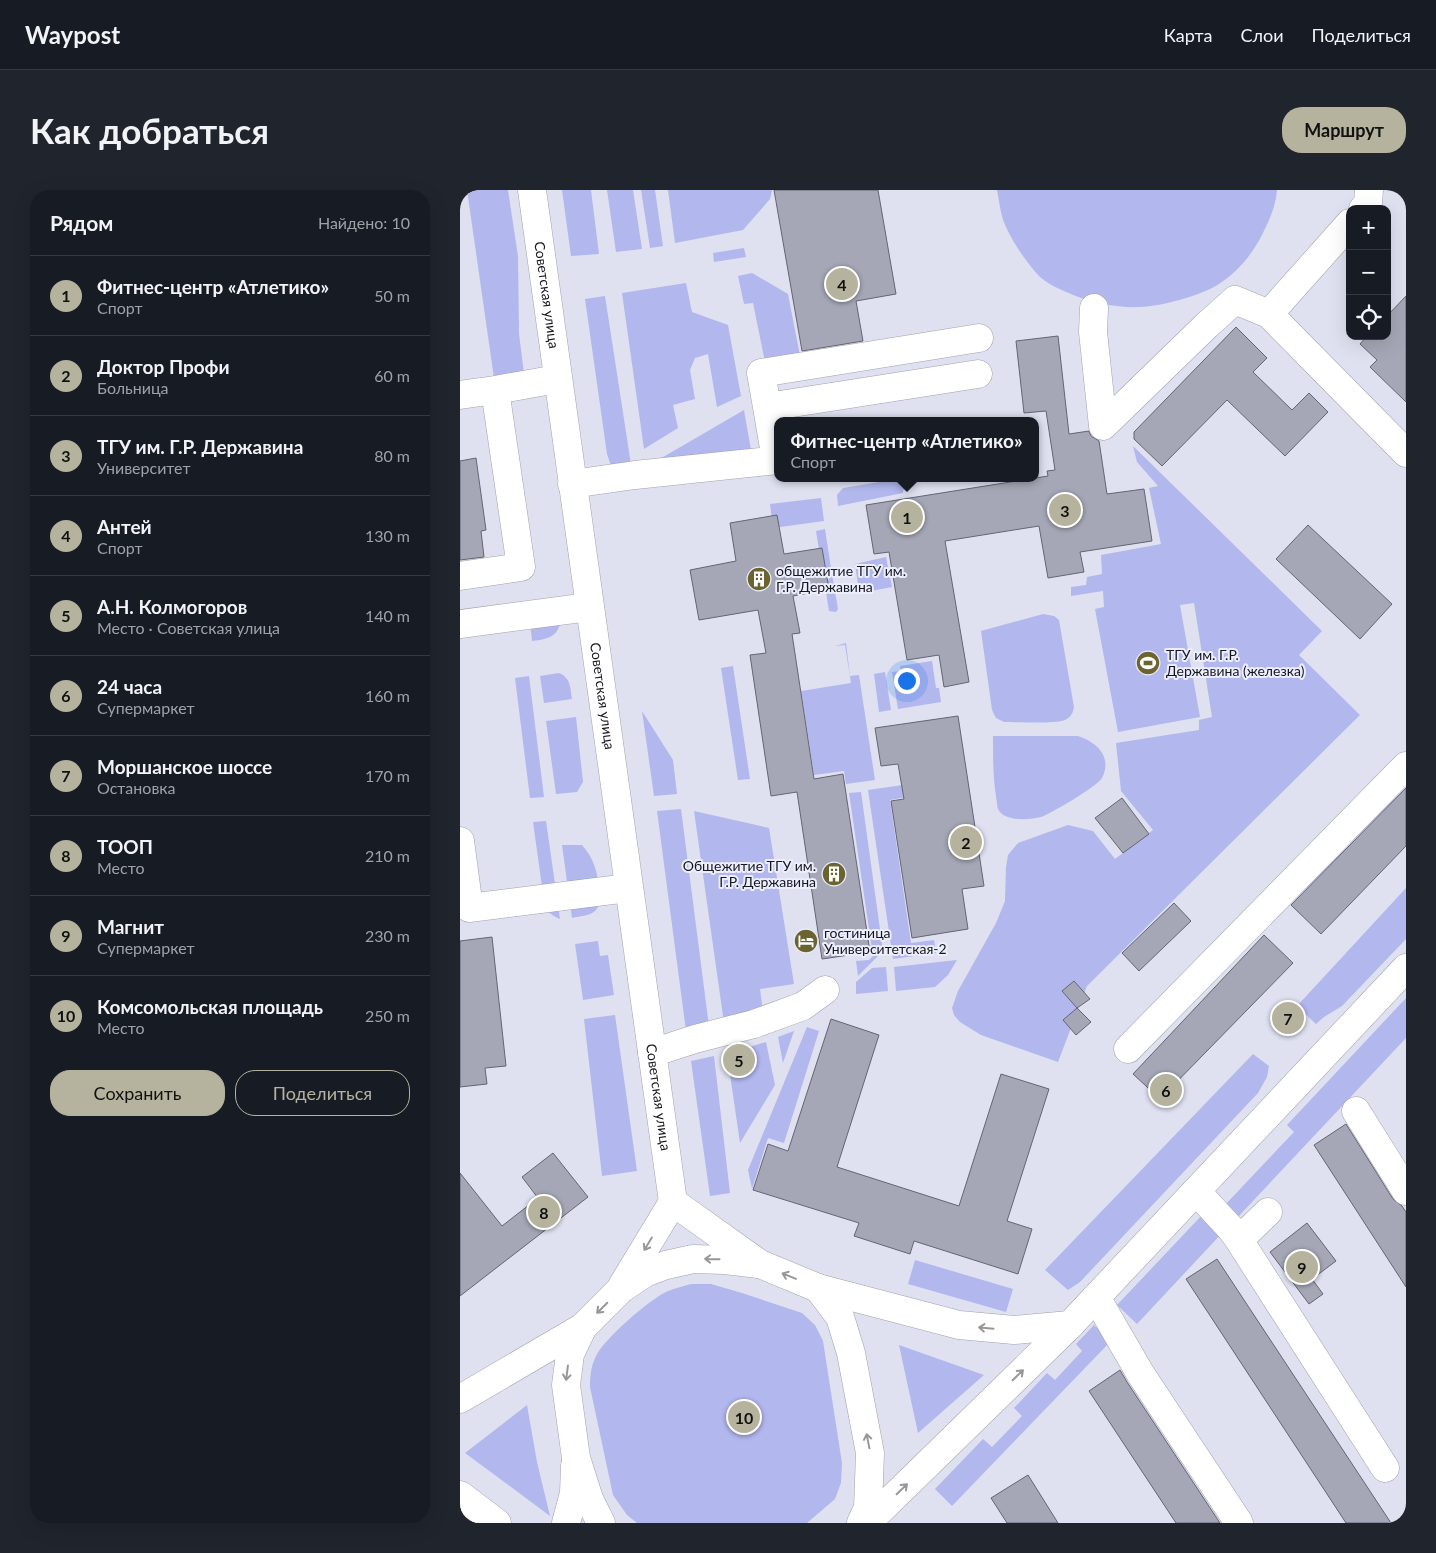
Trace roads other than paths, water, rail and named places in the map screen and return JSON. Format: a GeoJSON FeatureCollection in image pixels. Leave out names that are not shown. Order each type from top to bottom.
{"type":"FeatureCollection","features":[{"type":"Feature","properties":{"kind":"main road","name":"Советская улица"},"geometry":{"type":"LineString","coordinates":[[532,190],[673,1202]]}},
{"type":"Feature","properties":{"kind":"main road"},"geometry":{"type":"LineString","coordinates":[[1366,205],[1369,190]]}},
{"type":"Feature","properties":{"kind":"main road"},"geometry":{"type":"LineString","coordinates":[[1269,314],[1346,227]]}},
{"type":"Feature","properties":{"kind":"main road"},"geometry":{"type":"LineString","coordinates":[[1094,308],[1093,332],[1103,426],[1235,300],[1269,314],[1406,453]]}},
{"type":"Feature","properties":{"kind":"main road"},"geometry":{"type":"LineString","coordinates":[[774,444],[761,373],[979,338]]}},
{"type":"Feature","properties":{"kind":"main road"},"geometry":{"type":"LineString","coordinates":[[767,406],[978,374]]}},
{"type":"Feature","properties":{"kind":"main road"},"geometry":{"type":"LineString","coordinates":[[460,395],[557,379]]}},
{"type":"Feature","properties":{"kind":"main road"},"geometry":{"type":"LineString","coordinates":[[460,576],[521,567],[495,390]]}},
{"type":"Feature","properties":{"kind":"main road"},"geometry":{"type":"LineString","coordinates":[[572,484],[635,475],[774,460]]}},
{"type":"Feature","properties":{"kind":"main road"},"geometry":{"type":"LineString","coordinates":[[460,624],[589,607]]}},
{"type":"Feature","properties":{"kind":"main road"},"geometry":{"type":"LineString","coordinates":[[1128,1049],[1406,766]]}},
{"type":"Feature","properties":{"kind":"main road"},"geometry":{"type":"LineString","coordinates":[[460,842],[469,908],[628,888]]}},
{"type":"Feature","properties":{"kind":"main road"},"geometry":{"type":"LineString","coordinates":[[867,1523],[1070,1325],[1406,968]]}},
{"type":"Feature","properties":{"kind":"main road"},"geometry":{"type":"LineString","coordinates":[[652,1053],[754,1024],[802,1006],[825,990]]}},
{"type":"Feature","properties":{"kind":"main road"},"geometry":{"type":"LineString","coordinates":[[1356,1111],[1406,1191]]}},
{"type":"Feature","properties":{"kind":"main road"},"geometry":{"type":"LineString","coordinates":[[1196,1191],[1239,1240],[1385,1468]]}},
{"type":"Feature","properties":{"kind":"main road"},"geometry":{"type":"LineString","coordinates":[[621,1289],[673,1202],[760,1264],[818,1288],[959,1325],[1014,1330],[1070,1325]]}},
{"type":"Feature","properties":{"kind":"main road"},"geometry":{"type":"LineString","coordinates":[[1239,1240],[1268,1212]]}},
{"type":"Feature","properties":{"kind":"main road"},"geometry":{"type":"LineString","coordinates":[[460,1399],[582,1327],[621,1289],[645,1273],[666,1265],[693,1259],[760,1264]]}},
{"type":"Feature","properties":{"kind":"main road"},"geometry":{"type":"LineString","coordinates":[[818,1288],[840,1318],[851,1353],[870,1453],[868,1508],[861,1523]]}},
{"type":"Feature","properties":{"kind":"main road"},"geometry":{"type":"LineString","coordinates":[[1096,1297],[1140,1373],[1239,1523]]}},
{"type":"Feature","properties":{"kind":"main road"},"geometry":{"type":"LineString","coordinates":[[582,1327],[570,1354],[566,1385],[576,1458],[589,1499],[601,1523]]}},
{"type":"Feature","properties":{"kind":"main road"},"geometry":{"type":"LineString","coordinates":[[566,1523],[574,1493],[576,1458]]}},
{"type":"Feature","properties":{"kind":"main road"},"geometry":{"type":"LineString","coordinates":[[460,1495],[497,1523]]}},
{"type":"Feature","properties":{"kind":"place","name":"Антей"},"geometry":{"type":"Point","coordinates":[842,284]}},
{"type":"Feature","properties":{"kind":"place","name":"ТГУ им. Г.Р. Державина"},"geometry":{"type":"Point","coordinates":[1065,510]}},
{"type":"Feature","properties":{"kind":"place","name":"Фитнес-центр «Атлетико»"},"geometry":{"type":"Point","coordinates":[907,517]}},
{"type":"Feature","properties":{"kind":"place","name":"общежитие ТГУ им. Г.Р. Державина"},"geometry":{"type":"Point","coordinates":[759,579]}},
{"type":"Feature","properties":{"kind":"place","name":"ТГУ им. Г.Р. Державина (железка)"},"geometry":{"type":"Point","coordinates":[1148,663]}},
{"type":"Feature","properties":{"kind":"place","name":"Доктор Профи"},"geometry":{"type":"Point","coordinates":[966,842]}},
{"type":"Feature","properties":{"kind":"place","name":"Общежитие ТГУ им. Г.Р. Державина"},"geometry":{"type":"Point","coordinates":[834,874]}},
{"type":"Feature","properties":{"kind":"place","name":"гостиница Университетская-2"},"geometry":{"type":"Point","coordinates":[806,941]}},
{"type":"Feature","properties":{"kind":"place","name":"Моршанское шоссе"},"geometry":{"type":"Point","coordinates":[1288,1018]}},
{"type":"Feature","properties":{"kind":"place","name":"А.Н. Колмогоров"},"geometry":{"type":"Point","coordinates":[739,1060]}},
{"type":"Feature","properties":{"kind":"place","name":"24 часа"},"geometry":{"type":"Point","coordinates":[1166,1090]}},
{"type":"Feature","properties":{"kind":"place","name":"ТООП"},"geometry":{"type":"Point","coordinates":[544,1212]}},
{"type":"Feature","properties":{"kind":"place","name":"Магнит"},"geometry":{"type":"Point","coordinates":[1302,1267]}},
{"type":"Feature","properties":{"kind":"place","name":"Комсомольская площадь"},"geometry":{"type":"Point","coordinates":[744,1417]}}]}
